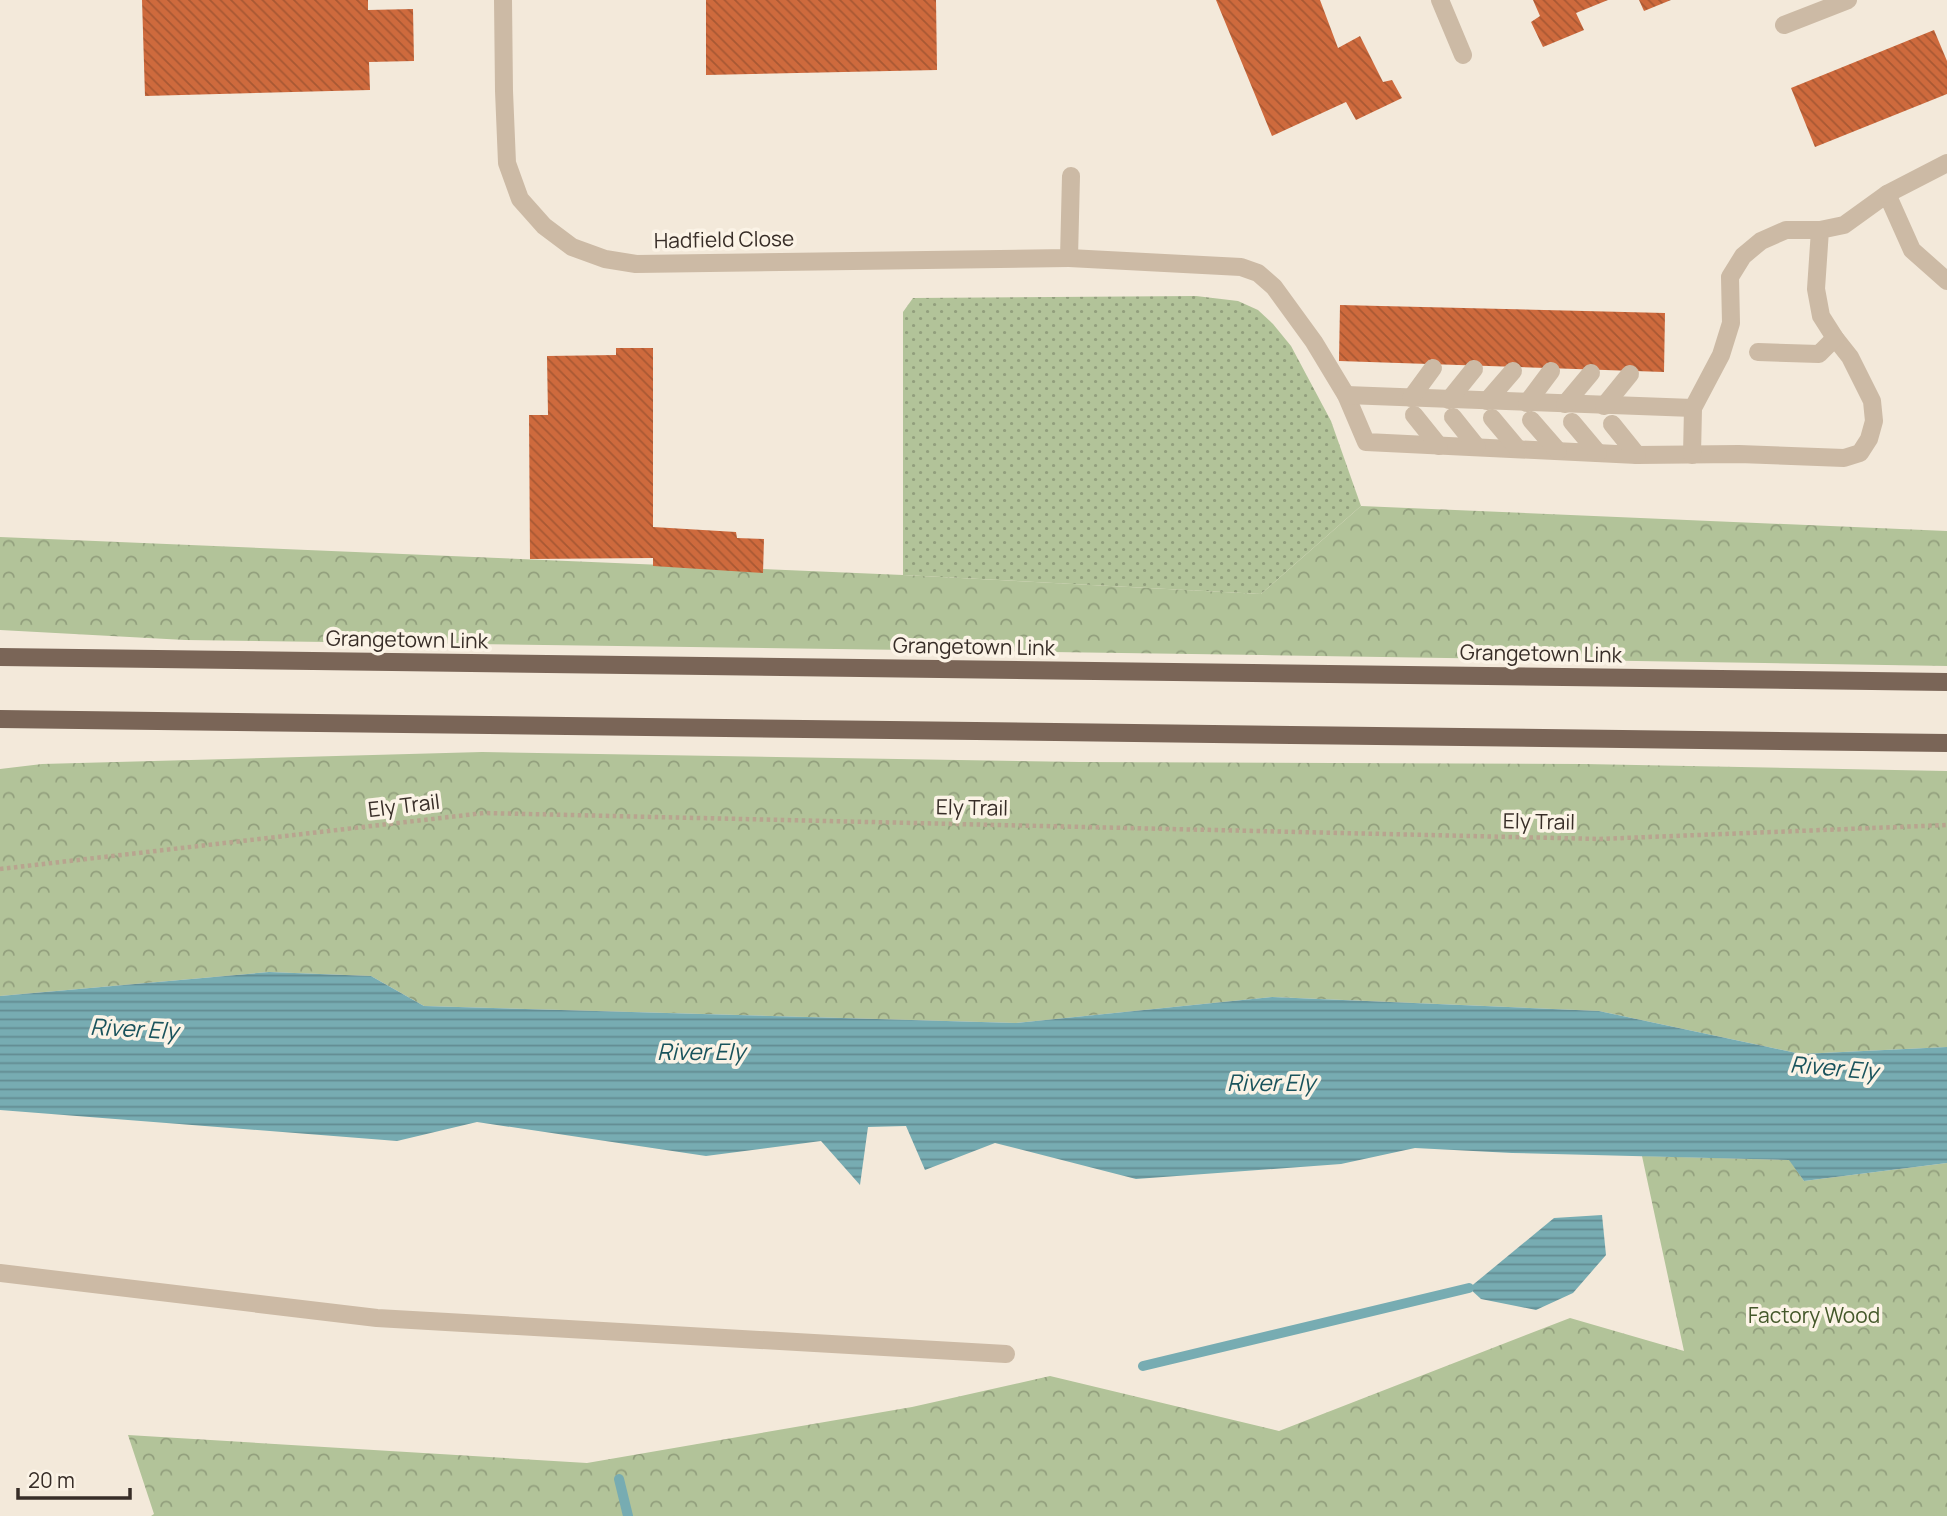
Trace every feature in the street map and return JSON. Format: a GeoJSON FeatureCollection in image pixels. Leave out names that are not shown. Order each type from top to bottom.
{"type":"FeatureCollection","features":[{"type":"Feature","properties":{"kind":"main road","name":"Grangetown Link"},"geometry":{"type":"LineString","coordinates":[[0,657],[1947,682]]}},
{"type":"Feature","properties":{"kind":"main road"},"geometry":{"type":"LineString","coordinates":[[0,719],[1947,743]]}},
{"type":"Feature","properties":{"kind":"main road"},"geometry":{"type":"LineString","coordinates":[[0,727],[41,720]]}},
{"type":"Feature","properties":{"kind":"street","name":"Hadfield Close"},"geometry":{"type":"LineString","coordinates":[[503,0],[503,91],[508,163],[520,199],[544,226],[572,247],[605,259],[636,264],[1069,258],[1241,267],[1258,273],[1274,287],[1314,342],[1346,395],[1366,442],[1439,446]]}},
{"type":"Feature","properties":{"kind":"street"},"geometry":{"type":"LineString","coordinates":[[1440,0],[1463,55]]}},
{"type":"Feature","properties":{"kind":"street"},"geometry":{"type":"LineString","coordinates":[[1784,25],[1848,0]]}},
{"type":"Feature","properties":{"kind":"street"},"geometry":{"type":"LineString","coordinates":[[1692,455],[1693,408],[1721,355],[1731,323],[1730,277],[1743,256],[1761,242],[1786,230],[1820,230],[1844,225],[1886,194],[1947,163]]}},
{"type":"Feature","properties":{"kind":"street"},"geometry":{"type":"LineString","coordinates":[[1069,258],[1071,176]]}},
{"type":"Feature","properties":{"kind":"street"},"geometry":{"type":"LineString","coordinates":[[1886,194],[1912,250],[1947,281]]}},
{"type":"Feature","properties":{"kind":"street"},"geometry":{"type":"LineString","coordinates":[[1412,407],[1439,446],[1637,455],[1740,454],[1844,458],[1860,453],[1869,439],[1874,421],[1872,401],[1850,357],[1821,316],[1816,289],[1820,230]]}},
{"type":"Feature","properties":{"kind":"street"},"geometry":{"type":"LineString","coordinates":[[1758,352],[1819,354],[1835,338]]}},
{"type":"Feature","properties":{"kind":"street"},"geometry":{"type":"LineString","coordinates":[[1412,407],[1433,368]]}},
{"type":"Feature","properties":{"kind":"street"},"geometry":{"type":"LineString","coordinates":[[1449,400],[1474,369]]}},
{"type":"Feature","properties":{"kind":"street"},"geometry":{"type":"LineString","coordinates":[[1489,410],[1513,371]]}},
{"type":"Feature","properties":{"kind":"street"},"geometry":{"type":"LineString","coordinates":[[1529,411],[1551,371]]}},
{"type":"Feature","properties":{"kind":"street"},"geometry":{"type":"LineString","coordinates":[[1565,404],[1591,373]]}},
{"type":"Feature","properties":{"kind":"street"},"geometry":{"type":"LineString","coordinates":[[1604,406],[1630,374]]}},
{"type":"Feature","properties":{"kind":"street"},"geometry":{"type":"LineString","coordinates":[[1346,395],[1412,407],[1449,400],[1489,410],[1529,411],[1565,404],[1693,408]]}},
{"type":"Feature","properties":{"kind":"street"},"geometry":{"type":"LineString","coordinates":[[1489,410],[1518,449]]}},
{"type":"Feature","properties":{"kind":"street"},"geometry":{"type":"LineString","coordinates":[[1529,411],[1558,451]]}},
{"type":"Feature","properties":{"kind":"street"},"geometry":{"type":"LineString","coordinates":[[1453,417],[1478,447]]}},
{"type":"Feature","properties":{"kind":"street"},"geometry":{"type":"LineString","coordinates":[[1572,422],[1598,453]]}},
{"type":"Feature","properties":{"kind":"street"},"geometry":{"type":"LineString","coordinates":[[1612,424],[1637,455]]}},
{"type":"Feature","properties":{"kind":"street"},"geometry":{"type":"LineString","coordinates":[[0,1273],[377,1318],[1006,1354]]}},
{"type":"Feature","properties":{"kind":"path","name":"Ely Trail"},"geometry":{"type":"LineString","coordinates":[[0,869],[484,813],[1599,839],[1947,825]]}},
{"type":"Feature","properties":{"kind":"green space"},"geometry":{"type":"Polygon","coordinates":[[[1196,296],[1238,301],[1258,310],[1291,346],[1331,421],[1361,506],[1261,594],[903,575],[903,312],[913,298],[1196,296]]]}},
{"type":"Feature","properties":{"kind":"green space"},"geometry":{"type":"Polygon","coordinates":[[[1361,506],[1947,531],[1947,666],[185,640],[0,630],[0,537],[903,575],[1261,594],[1361,506]]]}},
{"type":"Feature","properties":{"kind":"green space"},"geometry":{"type":"Polygon","coordinates":[[[482,752],[1079,762],[1584,764],[1947,771],[1947,1047],[1801,1054],[1599,1011],[1273,997],[1016,1023],[424,1006],[371,976],[269,972],[0,996],[0,769],[42,764],[482,752]]]}},
{"type":"Feature","properties":{"kind":"green space","name":"Factory Wood"},"geometry":{"type":"Polygon","coordinates":[[[1642,1156],[1790,1160],[1804,1181],[1947,1163],[1947,1516],[151,1516],[154,1514],[128,1435],[587,1463],[912,1407],[1050,1376],[1279,1431],[1570,1318],[1684,1351],[1642,1156]]]}},
{"type":"Feature","properties":{"kind":"water","name":"River Ely"},"geometry":{"type":"Polygon","coordinates":[[[269,972],[371,976],[424,1006],[1016,1023],[1272,997],[1599,1011],[1801,1054],[1947,1047],[1947,1163],[1804,1181],[1789,1160],[1415,1148],[1341,1164],[1136,1179],[995,1143],[925,1170],[906,1126],[868,1127],[860,1185],[821,1141],[706,1156],[477,1122],[397,1141],[0,1110],[0,996],[269,972]]]}},
{"type":"Feature","properties":{"kind":"water"},"geometry":{"type":"Polygon","coordinates":[[[1602,1215],[1606,1255],[1573,1293],[1536,1310],[1481,1299],[1469,1288],[1554,1218],[1602,1215]]]}},
{"type":"Feature","properties":{"kind":"building"},"geometry":{"type":"Polygon","coordinates":[[[142,0],[368,0],[368,10],[413,9],[414,61],[369,62],[370,90],[145,96],[142,0]]]}},
{"type":"Feature","properties":{"kind":"building"},"geometry":{"type":"Polygon","coordinates":[[[706,0],[936,0],[937,70],[706,75],[706,0]]]}},
{"type":"Feature","properties":{"kind":"building"},"geometry":{"type":"Polygon","coordinates":[[[1216,0],[1320,0],[1338,48],[1360,36],[1383,82],[1392,80],[1402,98],[1356,120],[1346,102],[1272,136],[1216,0]]]}},
{"type":"Feature","properties":{"kind":"building"},"geometry":{"type":"Polygon","coordinates":[[[1533,0],[1608,0],[1576,13],[1584,30],[1543,47],[1531,22],[1540,16],[1533,0]]]}},
{"type":"Feature","properties":{"kind":"building"},"geometry":{"type":"Polygon","coordinates":[[[1639,0],[1671,0],[1644,11],[1639,0]]]}},
{"type":"Feature","properties":{"kind":"building"},"geometry":{"type":"Polygon","coordinates":[[[1934,30],[1947,61],[1947,94],[1815,147],[1791,88],[1934,30]]]}},
{"type":"Feature","properties":{"kind":"building"},"geometry":{"type":"Polygon","coordinates":[[[1340,305],[1665,313],[1664,372],[1339,361],[1340,305]]]}},
{"type":"Feature","properties":{"kind":"building"},"geometry":{"type":"Polygon","coordinates":[[[616,348],[653,348],[653,527],[736,532],[737,538],[764,539],[763,573],[653,566],[653,558],[530,559],[529,415],[548,415],[547,356],[616,355],[616,348]]]}},
{"type":"Feature","properties":{"kind":"waterway"},"geometry":{"type":"LineString","coordinates":[[1143,1366],[1469,1288]]}},
{"type":"Feature","properties":{"kind":"waterway"},"geometry":{"type":"LineString","coordinates":[[619,1479],[628,1516]]}}]}
